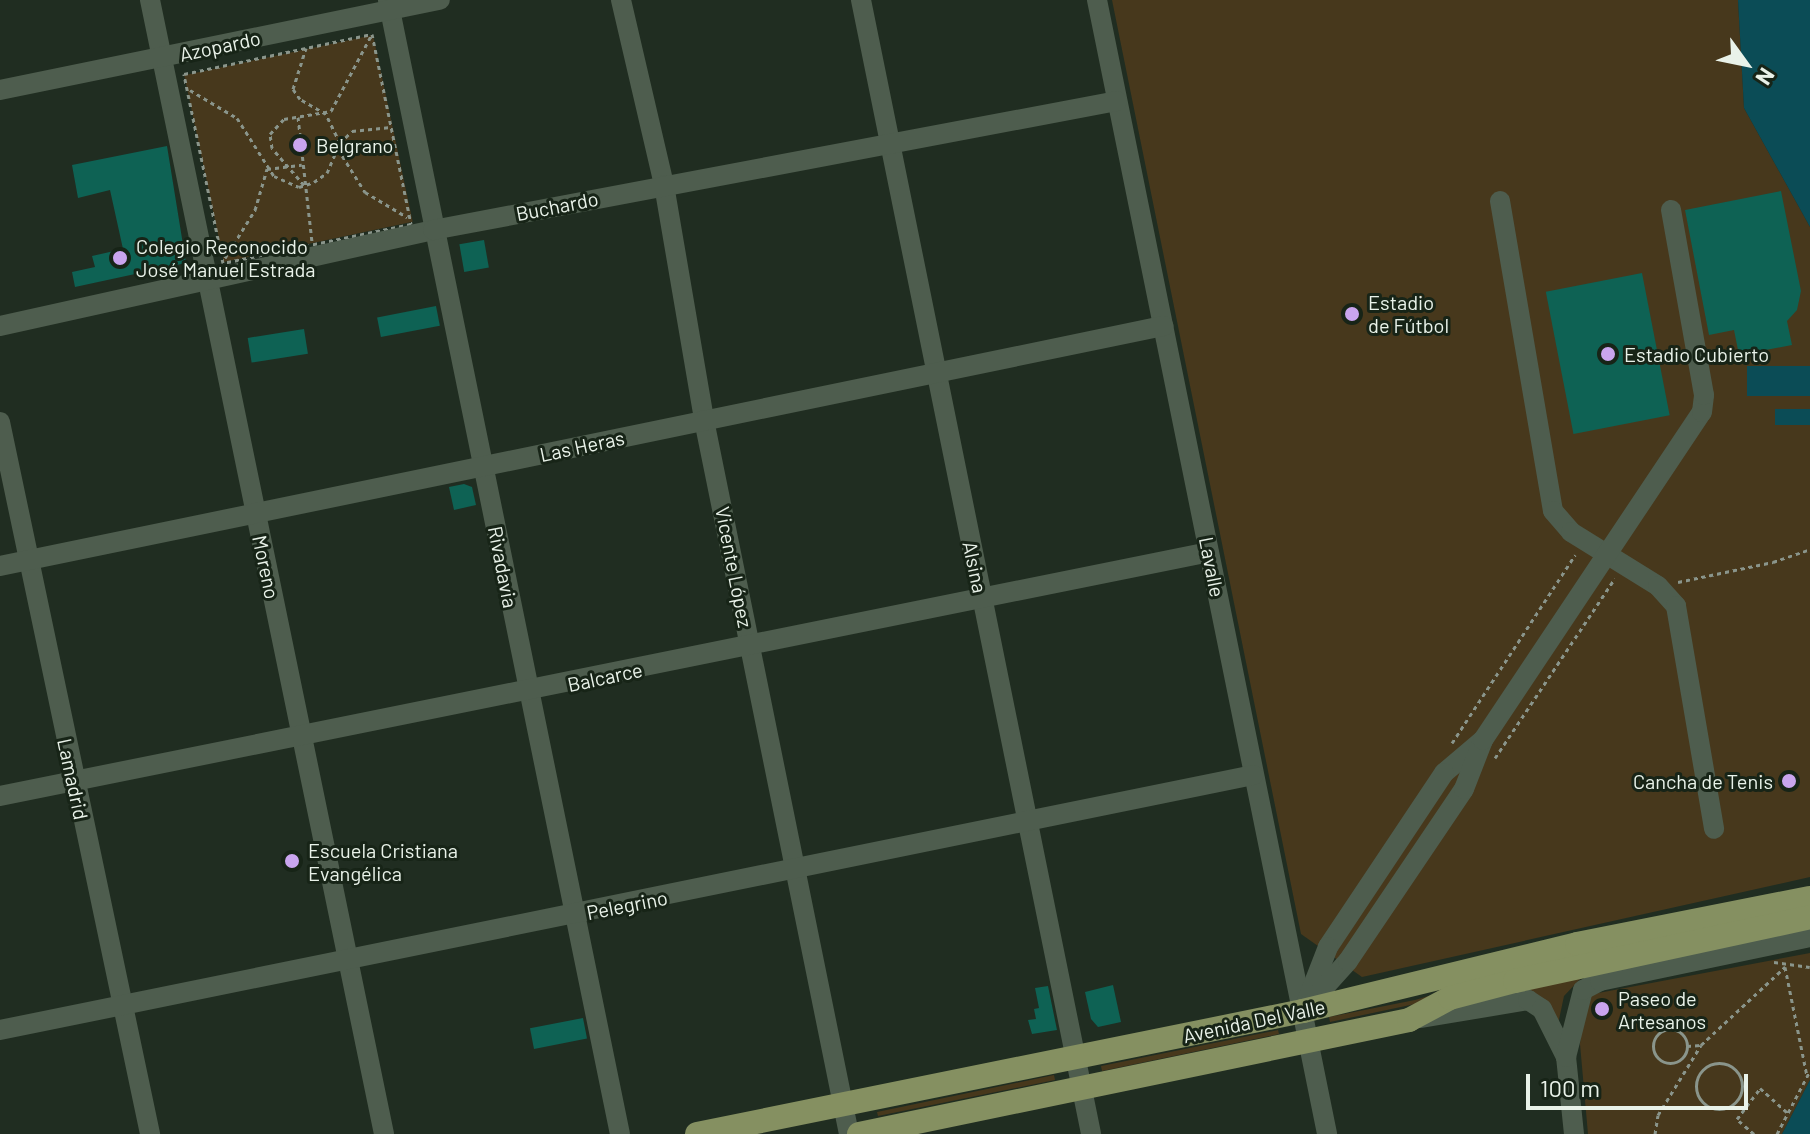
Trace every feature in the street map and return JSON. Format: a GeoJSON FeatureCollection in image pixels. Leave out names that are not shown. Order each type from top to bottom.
{"type":"FeatureCollection","features":[{"type":"Feature","properties":{"kind":"main road","name":"Avenida Del Valle"},"geometry":{"type":"LineString","coordinates":[[697,1134],[1303,1011],[1577,944],[1810,898]]}},
{"type":"Feature","properties":{"kind":"main road","name":"Avenida Del Valle"},"geometry":{"type":"LineString","coordinates":[[859,1134],[1409,1020],[1450,998],[1515,981],[1810,917]]}},
{"type":"Feature","properties":{"kind":"street","name":"Moreno"},"geometry":{"type":"LineString","coordinates":[[150,0],[211,279],[255,513],[384,1134]]}},
{"type":"Feature","properties":{"kind":"street","name":"Azopardo"},"geometry":{"type":"LineString","coordinates":[[0,90],[162,59],[389,5],[440,0]]}},
{"type":"Feature","properties":{"kind":"street","name":"Vicente López"},"geometry":{"type":"LineString","coordinates":[[621,0],[664,185],[704,420],[849,1134]]}},
{"type":"Feature","properties":{"kind":"street","name":"Alsina"},"geometry":{"type":"LineString","coordinates":[[861,0],[1091,1134]]}},
{"type":"Feature","properties":{"kind":"street","name":"Lavalle"},"geometry":{"type":"LineString","coordinates":[[1097,0],[1327,1134]]}},
{"type":"Feature","properties":{"kind":"street","name":"Rivadavia"},"geometry":{"type":"LineString","coordinates":[[389,5],[620,1134]]}},
{"type":"Feature","properties":{"kind":"street","name":"Buchardo"},"geometry":{"type":"LineString","coordinates":[[0,326],[433,230],[664,185],[889,148],[1117,101]]}},
{"type":"Feature","properties":{"kind":"street"},"geometry":{"type":"LineString","coordinates":[[1500,201],[1547,493],[1553,511],[1571,532],[1658,586],[1676,606],[1714,829]]}},
{"type":"Feature","properties":{"kind":"street"},"geometry":{"type":"LineString","coordinates":[[1303,1011],[1328,947],[1444,773],[1483,740],[1702,412],[1704,395],[1671,210]]}},
{"type":"Feature","properties":{"kind":"street","name":"Las Heras"},"geometry":{"type":"LineString","coordinates":[[0,566],[1163,326]]}},
{"type":"Feature","properties":{"kind":"street","name":"Lamadrid"},"geometry":{"type":"LineString","coordinates":[[0,422],[73,781],[150,1134]]}},
{"type":"Feature","properties":{"kind":"street","name":"Balcarce"},"geometry":{"type":"LineString","coordinates":[[0,796],[300,735],[528,693],[1209,552]]}},
{"type":"Feature","properties":{"kind":"street","name":"Pelegrino"},"geometry":{"type":"LineString","coordinates":[[0,1030],[796,872],[1253,775]]}},
{"type":"Feature","properties":{"kind":"street"},"geometry":{"type":"LineString","coordinates":[[1574,1134],[1566,1057],[1576,1002],[1591,984],[1810,937]]}},
{"type":"Feature","properties":{"kind":"street"},"geometry":{"type":"LineString","coordinates":[[1409,1020],[1528,1000],[1542,1009],[1566,1057]]}},
{"type":"Feature","properties":{"kind":"path"},"geometry":{"type":"LineString","coordinates":[[223,261],[184,74],[372,34]]}},
{"type":"Feature","properties":{"kind":"path"},"geometry":{"type":"LineString","coordinates":[[326,114],[372,34]]}},
{"type":"Feature","properties":{"kind":"path"},"geometry":{"type":"LineString","coordinates":[[223,261],[411,224],[372,34]]}},
{"type":"Feature","properties":{"kind":"path"},"geometry":{"type":"LineString","coordinates":[[306,48],[293,89],[300,99],[326,114],[340,143]]}},
{"type":"Feature","properties":{"kind":"path"},"geometry":{"type":"LineString","coordinates":[[187,89],[237,118],[267,169],[287,185],[304,185],[327,173],[340,143],[352,131],[391,127]]}},
{"type":"Feature","properties":{"kind":"path"},"geometry":{"type":"LineString","coordinates":[[304,185],[272,148],[270,134],[284,119],[326,114]]}},
{"type":"Feature","properties":{"kind":"path"},"geometry":{"type":"LineString","coordinates":[[298,117],[313,245]]}},
{"type":"Feature","properties":{"kind":"path"},"geometry":{"type":"LineString","coordinates":[[338,149],[365,192],[410,219]]}},
{"type":"Feature","properties":{"kind":"path"},"geometry":{"type":"LineString","coordinates":[[267,169],[302,165]]}},
{"type":"Feature","properties":{"kind":"path"},"geometry":{"type":"LineString","coordinates":[[223,261],[255,210],[267,169]]}},
{"type":"Feature","properties":{"kind":"path"},"geometry":{"type":"LineString","coordinates":[[1658,586],[1773,562],[1810,549]]}},
{"type":"Feature","properties":{"kind":"path"},"geometry":{"type":"LineString","coordinates":[[1797,956],[1770,961],[1785,967],[1810,967]]}},
{"type":"Feature","properties":{"kind":"path"},"geometry":{"type":"LineString","coordinates":[[1655,1134],[1658,1115],[1701,1045],[1785,967]]}},
{"type":"Feature","properties":{"kind":"path"},"geometry":{"type":"LineString","coordinates":[[1785,967],[1807,1076]]}},
{"type":"Feature","properties":{"kind":"path"},"geometry":{"type":"LineString","coordinates":[[1687,1046],[1683,1036],[1669,1030],[1659,1033],[1653,1047],[1662,1061],[1673,1063],[1687,1046],[1701,1045]]}},
{"type":"Feature","properties":{"kind":"path"},"geometry":{"type":"LineString","coordinates":[[1717,1063],[1730,1066],[1742,1081],[1738,1098],[1724,1108],[1704,1104],[1697,1092],[1698,1072],[1717,1063]]}},
{"type":"Feature","properties":{"kind":"path"},"geometry":{"type":"LineString","coordinates":[[1688,1066],[1698,1072]]}},
{"type":"Feature","properties":{"kind":"path"},"geometry":{"type":"LineString","coordinates":[[1777,1134],[1810,1071]]}},
{"type":"Feature","properties":{"kind":"path"},"geometry":{"type":"LineString","coordinates":[[1754,1134],[1737,1119],[1760,1088],[1788,1113]]}},
{"type":"Feature","properties":{"kind":"path"},"geometry":{"type":"LineString","coordinates":[[1738,1098],[1747,1105]]}},
{"type":"Feature","properties":{"kind":"shaded area"},"geometry":{"type":"Polygon","coordinates":[[[1112,0],[1738,0],[1744,108],[1810,227],[1810,877],[1362,977],[1301,934],[1112,0]]]}},
{"type":"Feature","properties":{"kind":"shaded area"},"geometry":{"type":"Polygon","coordinates":[[[373,35],[413,222],[224,262],[184,75],[373,35]]]}},
{"type":"Feature","properties":{"kind":"shaded area"},"geometry":{"type":"Polygon","coordinates":[[[1810,953],[1810,1080],[1782,1134],[1588,1134],[1580,1044],[1584,1001],[1593,994],[1810,953]]]}},
{"type":"Feature","properties":{"kind":"shaded area"},"geometry":{"type":"Polygon","coordinates":[[[1553,958],[1415,1004],[1330,1022],[1329,1017],[1415,1000],[1553,958]]]}},
{"type":"Feature","properties":{"kind":"shaded area"},"geometry":{"type":"Polygon","coordinates":[[[1582,977],[1564,996],[1557,1029],[1543,1001],[1524,991],[1582,977]]]}},
{"type":"Feature","properties":{"kind":"shaded area"},"geometry":{"type":"Polygon","coordinates":[[[1278,1030],[1279,1034],[1102,1071],[1101,1066],[1278,1030]]]}},
{"type":"Feature","properties":{"kind":"shaded area"},"geometry":{"type":"Polygon","coordinates":[[[1054,1075],[1055,1080],[878,1116],[877,1112],[1054,1075]]]}},
{"type":"Feature","properties":{"kind":"water"},"geometry":{"type":"Polygon","coordinates":[[[1738,0],[1810,0],[1810,227],[1744,108],[1738,0]]]}},
{"type":"Feature","properties":{"kind":"water"},"geometry":{"type":"Polygon","coordinates":[[[1747,366],[1810,366],[1810,396],[1747,396],[1747,366]]]}},
{"type":"Feature","properties":{"kind":"water"},"geometry":{"type":"Polygon","coordinates":[[[1775,409],[1810,409],[1810,425],[1775,425],[1775,409]]]}},
{"type":"Feature","properties":{"kind":"water"},"geometry":{"type":"Polygon","coordinates":[[[1810,1080],[1810,1134],[1782,1134],[1810,1080]]]}},
{"type":"Feature","properties":{"kind":"building"},"geometry":{"type":"Polygon","coordinates":[[[167,146],[186,263],[75,287],[72,272],[95,267],[92,256],[123,249],[110,190],[78,198],[72,165],[167,146]]]}},
{"type":"Feature","properties":{"kind":"building"},"geometry":{"type":"Polygon","coordinates":[[[1781,191],[1801,291],[1797,310],[1787,321],[1792,345],[1739,355],[1734,330],[1709,335],[1685,210],[1781,191]]]}},
{"type":"Feature","properties":{"kind":"building"},"geometry":{"type":"Polygon","coordinates":[[[484,240],[489,268],[464,272],[459,244],[484,240]]]}},
{"type":"Feature","properties":{"kind":"building","name":"Estadio Cubierto"},"geometry":{"type":"Polygon","coordinates":[[[1642,273],[1670,415],[1573,434],[1546,292],[1642,273]]]}},
{"type":"Feature","properties":{"kind":"building"},"geometry":{"type":"Polygon","coordinates":[[[436,306],[440,326],[381,337],[377,317],[436,306]]]}},
{"type":"Feature","properties":{"kind":"building"},"geometry":{"type":"Polygon","coordinates":[[[304,329],[308,354],[252,363],[248,338],[304,329]]]}},
{"type":"Feature","properties":{"kind":"building"},"geometry":{"type":"Polygon","coordinates":[[[464,484],[472,487],[476,505],[454,510],[449,487],[464,484]]]}},
{"type":"Feature","properties":{"kind":"building"},"geometry":{"type":"Polygon","coordinates":[[[1113,985],[1121,1022],[1098,1027],[1091,1019],[1085,992],[1113,985]]]}},
{"type":"Feature","properties":{"kind":"building"},"geometry":{"type":"Polygon","coordinates":[[[1048,986],[1057,1030],[1032,1034],[1028,1020],[1036,1019],[1034,1009],[1039,1008],[1035,988],[1048,986]]]}},
{"type":"Feature","properties":{"kind":"building"},"geometry":{"type":"Polygon","coordinates":[[[583,1018],[587,1039],[534,1049],[530,1028],[583,1018]]]}},
{"type":"Feature","properties":{"kind":"place","name":"Belgrano"},"geometry":{"type":"Point","coordinates":[300,145]}},
{"type":"Feature","properties":{"kind":"place","name":"Colegio Reconocido José Manuel Estrada"},"geometry":{"type":"Point","coordinates":[120,258]}},
{"type":"Feature","properties":{"kind":"place","name":"Estadio de Fútbol"},"geometry":{"type":"Point","coordinates":[1352,314]}},
{"type":"Feature","properties":{"kind":"place","name":"Estadio Cubierto"},"geometry":{"type":"Point","coordinates":[1608,354]}},
{"type":"Feature","properties":{"kind":"place","name":"Cancha de Tenis"},"geometry":{"type":"Point","coordinates":[1789,781]}},
{"type":"Feature","properties":{"kind":"place","name":"Escuela Cristiana Evangélica"},"geometry":{"type":"Point","coordinates":[292,861]}},
{"type":"Feature","properties":{"kind":"place","name":"Paseo de Artesanos"},"geometry":{"type":"Point","coordinates":[1602,1009]}}]}
